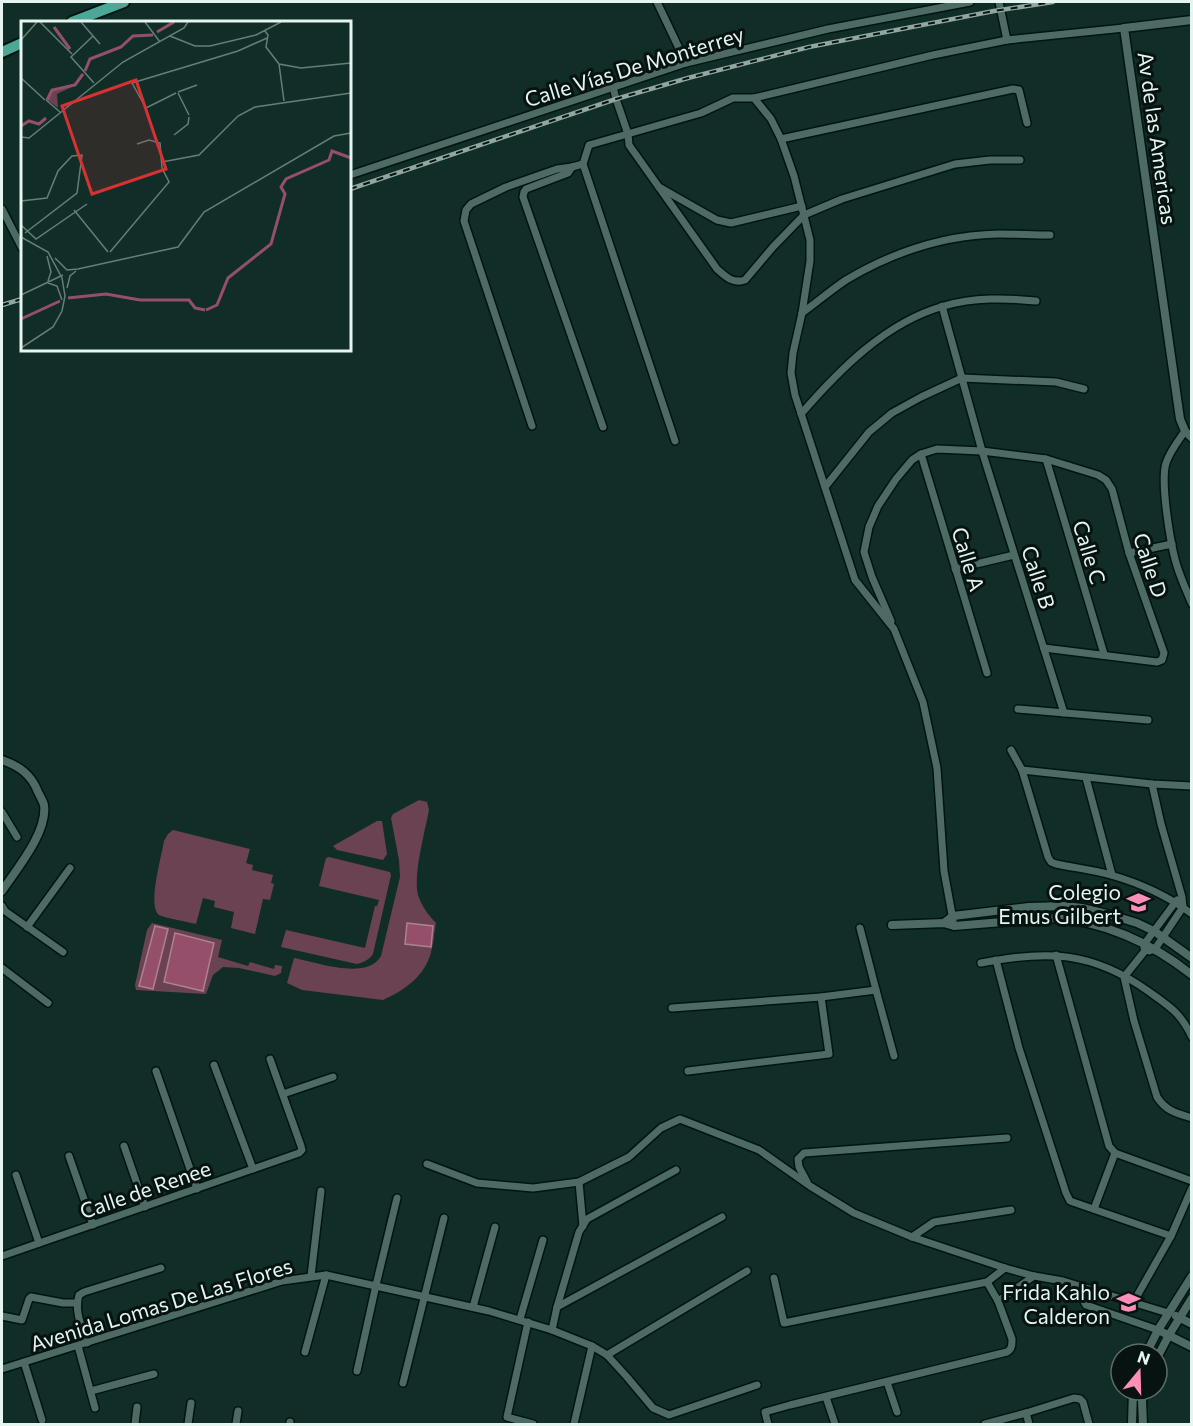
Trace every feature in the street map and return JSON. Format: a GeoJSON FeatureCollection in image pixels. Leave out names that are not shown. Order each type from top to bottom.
{"type":"FeatureCollection","features":[{"type":"Feature","properties":{"kind":"main road"},"geometry":{"type":"LineString","coordinates":[[75,21],[124,2]]}},
{"type":"Feature","properties":{"kind":"main road"},"geometry":{"type":"LineString","coordinates":[[2,52],[21,43]]}},
{"type":"Feature","properties":{"kind":"street"},"geometry":{"type":"LineString","coordinates":[[657,2],[686,63]]}},
{"type":"Feature","properties":{"kind":"street","name":"Calle Vías De Monterrey"},"geometry":{"type":"LineString","coordinates":[[351,175],[686,63],[828,29],[970,2]]}},
{"type":"Feature","properties":{"kind":"street"},"geometry":{"type":"LineString","coordinates":[[999,2],[1007,40]]}},
{"type":"Feature","properties":{"kind":"street"},"geometry":{"type":"LineString","coordinates":[[675,441],[583,164],[589,145],[701,113],[734,98],[754,98],[933,55],[1007,40],[1191,20]]}},
{"type":"Feature","properties":{"kind":"street","name":"Av de las Americas"},"geometry":{"type":"LineString","coordinates":[[1124,28],[1180,419],[1188,434]]}},
{"type":"Feature","properties":{"kind":"street"},"geometry":{"type":"LineString","coordinates":[[613,87],[628,134],[629,145],[717,269],[730,280],[738,282],[745,280],[804,215],[851,196],[956,164],[990,160],[1020,160]]}},
{"type":"Feature","properties":{"kind":"street"},"geometry":{"type":"LineString","coordinates":[[781,139],[1013,89],[1019,90],[1027,123]]}},
{"type":"Feature","properties":{"kind":"street"},"geometry":{"type":"LineString","coordinates":[[754,98],[771,119],[781,139],[794,176],[810,240],[810,261],[791,373],[795,395],[855,580],[894,629]]}},
{"type":"Feature","properties":{"kind":"street"},"geometry":{"type":"LineString","coordinates":[[532,426],[464,220],[466,210],[471,204],[506,187],[557,169],[583,164]]}},
{"type":"Feature","properties":{"kind":"street"},"geometry":{"type":"LineString","coordinates":[[572,167],[568,173],[526,189],[523,197],[603,428]]}},
{"type":"Feature","properties":{"kind":"street"},"geometry":{"type":"LineString","coordinates":[[657,185],[717,220],[731,223],[802,206]]}},
{"type":"Feature","properties":{"kind":"street"},"geometry":{"type":"LineString","coordinates":[[2,209],[21,246]]}},
{"type":"Feature","properties":{"kind":"street"},"geometry":{"type":"LineString","coordinates":[[802,314],[844,282],[867,269],[897,254],[927,244],[962,237],[998,234],[1050,235]]}},
{"type":"Feature","properties":{"kind":"street"},"geometry":{"type":"LineString","coordinates":[[801,414],[839,371],[890,332],[915,318],[942,306],[984,299],[1006,298],[1036,301]]}},
{"type":"Feature","properties":{"kind":"street","name":"Calle B"},"geometry":{"type":"LineString","coordinates":[[942,306],[982,451],[1064,712]]}},
{"type":"Feature","properties":{"kind":"street"},"geometry":{"type":"LineString","coordinates":[[825,487],[868,432],[892,413],[962,378],[1056,382],[1084,389]]}},
{"type":"Feature","properties":{"kind":"street"},"geometry":{"type":"LineString","coordinates":[[1188,434],[1174,448],[1166,464],[1165,482],[1177,568],[1191,604]]}},
{"type":"Feature","properties":{"kind":"street"},"geometry":{"type":"LineString","coordinates":[[954,921],[944,871],[937,768],[923,702],[864,552],[869,527],[878,506],[896,479],[912,460],[921,454],[937,449],[982,451],[1046,459]]}},
{"type":"Feature","properties":{"kind":"street","name":"Calle A"},"geometry":{"type":"LineString","coordinates":[[921,454],[987,673]]}},
{"type":"Feature","properties":{"kind":"street","name":"Calle D"},"geometry":{"type":"LineString","coordinates":[[1046,459],[1098,475],[1106,480],[1112,489],[1129,553],[1164,653],[1162,660],[1157,662],[1104,654]]}},
{"type":"Feature","properties":{"kind":"street","name":"Calle C"},"geometry":{"type":"LineString","coordinates":[[1046,459],[1104,654]]}},
{"type":"Feature","properties":{"kind":"street"},"geometry":{"type":"LineString","coordinates":[[1129,553],[1172,544]]}},
{"type":"Feature","properties":{"kind":"street"},"geometry":{"type":"LineString","coordinates":[[955,569],[1014,555]]}},
{"type":"Feature","properties":{"kind":"street"},"geometry":{"type":"LineString","coordinates":[[1044,648],[1104,654]]}},
{"type":"Feature","properties":{"kind":"street"},"geometry":{"type":"LineString","coordinates":[[1018,709],[1148,720]]}},
{"type":"Feature","properties":{"kind":"street"},"geometry":{"type":"LineString","coordinates":[[1011,750],[1022,770],[1051,861],[1056,864],[1112,875],[1156,892],[1191,914]]}},
{"type":"Feature","properties":{"kind":"street"},"geometry":{"type":"LineString","coordinates":[[2,760],[24,771],[35,784],[44,805],[42,824],[35,841],[2,891]]}},
{"type":"Feature","properties":{"kind":"street"},"geometry":{"type":"LineString","coordinates":[[1022,770],[1086,778],[1191,786]]}},
{"type":"Feature","properties":{"kind":"street"},"geometry":{"type":"LineString","coordinates":[[1086,778],[1112,875]]}},
{"type":"Feature","properties":{"kind":"street"},"geometry":{"type":"LineString","coordinates":[[1152,784],[1183,907],[1155,950]]}},
{"type":"Feature","properties":{"kind":"street"},"geometry":{"type":"LineString","coordinates":[[2,812],[17,837]]}},
{"type":"Feature","properties":{"kind":"street"},"geometry":{"type":"LineString","coordinates":[[27,927],[70,868]]}},
{"type":"Feature","properties":{"kind":"street"},"geometry":{"type":"LineString","coordinates":[[1182,897],[1174,903],[1124,977],[1134,1021],[1157,1097],[1162,1106],[1191,1118]]}},
{"type":"Feature","properties":{"kind":"street"},"geometry":{"type":"LineString","coordinates":[[2,906],[5,911],[63,952]]}},
{"type":"Feature","properties":{"kind":"street"},"geometry":{"type":"LineString","coordinates":[[892,925],[944,923],[1029,907],[1065,906],[1082,908],[1137,923],[1154,931],[1191,958]]}},
{"type":"Feature","properties":{"kind":"street"},"geometry":{"type":"LineString","coordinates":[[954,921],[1066,918],[1088,922],[1144,948],[1155,950],[1191,975]]}},
{"type":"Feature","properties":{"kind":"street"},"geometry":{"type":"LineString","coordinates":[[860,928],[894,1056]]}},
{"type":"Feature","properties":{"kind":"street"},"geometry":{"type":"LineString","coordinates":[[981,963],[1036,954],[1056,955],[1092,962],[1143,988],[1179,1015],[1191,1037]]}},
{"type":"Feature","properties":{"kind":"street"},"geometry":{"type":"LineString","coordinates":[[1056,955],[1109,1146],[1114,1153],[1191,1181]]}},
{"type":"Feature","properties":{"kind":"street"},"geometry":{"type":"LineString","coordinates":[[996,960],[1019,1048],[1065,1193],[1070,1201],[1170,1236]]}},
{"type":"Feature","properties":{"kind":"street"},"geometry":{"type":"LineString","coordinates":[[2,968],[48,1003]]}},
{"type":"Feature","properties":{"kind":"street"},"geometry":{"type":"LineString","coordinates":[[672,1008],[821,997],[876,990]]}},
{"type":"Feature","properties":{"kind":"street"},"geometry":{"type":"LineString","coordinates":[[688,1071],[829,1054],[821,997]]}},
{"type":"Feature","properties":{"kind":"street"},"geometry":{"type":"LineString","coordinates":[[270,1059],[283,1094],[333,1077]]}},
{"type":"Feature","properties":{"kind":"street"},"geometry":{"type":"LineString","coordinates":[[214,1065],[253,1169]]}},
{"type":"Feature","properties":{"kind":"street"},"geometry":{"type":"LineString","coordinates":[[156,1071],[197,1189]]}},
{"type":"Feature","properties":{"kind":"street","name":"Calle de Renee"},"geometry":{"type":"LineString","coordinates":[[2,1256],[299,1153],[302,1150],[283,1094]]}},
{"type":"Feature","properties":{"kind":"street"},"geometry":{"type":"LineString","coordinates":[[427,1164],[477,1183],[533,1188],[579,1182],[629,1156],[661,1128],[680,1119],[759,1150],[810,1186],[854,1213],[1005,1268],[1063,1281],[1168,1313],[1191,1324]]}},
{"type":"Feature","properties":{"kind":"street"},"geometry":{"type":"LineString","coordinates":[[810,1186],[799,1167],[798,1159],[804,1153],[1007,1138]]}},
{"type":"Feature","properties":{"kind":"street"},"geometry":{"type":"LineString","coordinates":[[124,1146],[145,1207]]}},
{"type":"Feature","properties":{"kind":"street"},"geometry":{"type":"LineString","coordinates":[[1094,1209],[1114,1153]]}},
{"type":"Feature","properties":{"kind":"street"},"geometry":{"type":"LineString","coordinates":[[69,1156],[93,1225]]}},
{"type":"Feature","properties":{"kind":"street"},"geometry":{"type":"LineString","coordinates":[[552,1330],[579,1232],[587,1219],[676,1170]]}},
{"type":"Feature","properties":{"kind":"street"},"geometry":{"type":"LineString","coordinates":[[16,1175],[39,1243]]}},
{"type":"Feature","properties":{"kind":"street"},"geometry":{"type":"LineString","coordinates":[[579,1182],[583,1226]]}},
{"type":"Feature","properties":{"kind":"street"},"geometry":{"type":"LineString","coordinates":[[1133,1303],[1170,1236],[1191,1188]]}},
{"type":"Feature","properties":{"kind":"street"},"geometry":{"type":"LineString","coordinates":[[311,1276],[321,1191]]}},
{"type":"Feature","properties":{"kind":"street"},"geometry":{"type":"LineString","coordinates":[[357,1371],[397,1198]]}},
{"type":"Feature","properties":{"kind":"street"},"geometry":{"type":"LineString","coordinates":[[912,1236],[934,1222],[1011,1210]]}},
{"type":"Feature","properties":{"kind":"street"},"geometry":{"type":"LineString","coordinates":[[557,1308],[722,1217]]}},
{"type":"Feature","properties":{"kind":"street"},"geometry":{"type":"LineString","coordinates":[[404,1383],[444,1218]]}},
{"type":"Feature","properties":{"kind":"street"},"geometry":{"type":"LineString","coordinates":[[473,1307],[495,1227]]}},
{"type":"Feature","properties":{"kind":"street"},"geometry":{"type":"LineString","coordinates":[[520,1319],[543,1240]]}},
{"type":"Feature","properties":{"kind":"street"},"geometry":{"type":"LineString","coordinates":[[87,1343],[76,1310],[79,1295],[161,1268]]}},
{"type":"Feature","properties":{"kind":"street"},"geometry":{"type":"LineString","coordinates":[[774,1278],[784,1323],[987,1282],[1005,1268]]}},
{"type":"Feature","properties":{"kind":"street"},"geometry":{"type":"LineString","coordinates":[[607,1355],[747,1271]]}},
{"type":"Feature","properties":{"kind":"street"},"geometry":{"type":"LineString","coordinates":[[305,1352],[326,1275]]}},
{"type":"Feature","properties":{"kind":"street","name":"Avenida Lomas De Las Flores"},"geometry":{"type":"LineString","coordinates":[[2,1369],[247,1291],[282,1281],[326,1275],[520,1319],[592,1346],[607,1355],[653,1408],[669,1415],[757,1385]]}},
{"type":"Feature","properties":{"kind":"street"},"geometry":{"type":"LineString","coordinates":[[998,1301],[1034,1276]]}},
{"type":"Feature","properties":{"kind":"street"},"geometry":{"type":"LineString","coordinates":[[1152,1342],[1191,1276]]}},
{"type":"Feature","properties":{"kind":"street"},"geometry":{"type":"LineString","coordinates":[[768,1425],[765,1412],[1011,1350],[1012,1339],[998,1301],[987,1282]]}},
{"type":"Feature","properties":{"kind":"street"},"geometry":{"type":"LineString","coordinates":[[1085,1288],[1082,1298],[1086,1305],[1158,1330],[1191,1347]]}},
{"type":"Feature","properties":{"kind":"street"},"geometry":{"type":"LineString","coordinates":[[2,1316],[22,1320],[31,1297],[76,1303]]}},
{"type":"Feature","properties":{"kind":"street"},"geometry":{"type":"LineString","coordinates":[[1165,1342],[1191,1298]]}},
{"type":"Feature","properties":{"kind":"street"},"geometry":{"type":"LineString","coordinates":[[528,1322],[507,1417],[533,1425]]}},
{"type":"Feature","properties":{"kind":"street"},"geometry":{"type":"LineString","coordinates":[[78,1346],[96,1408]]}},
{"type":"Feature","properties":{"kind":"street"},"geometry":{"type":"LineString","coordinates":[[574,1425],[592,1346]]}},
{"type":"Feature","properties":{"kind":"street"},"geometry":{"type":"LineString","coordinates":[[24,1362],[42,1420]]}},
{"type":"Feature","properties":{"kind":"street"},"geometry":{"type":"LineString","coordinates":[[91,1391],[154,1374]]}},
{"type":"Feature","properties":{"kind":"street"},"geometry":{"type":"LineString","coordinates":[[887,1382],[897,1412]]}},
{"type":"Feature","properties":{"kind":"street"},"geometry":{"type":"LineString","coordinates":[[826,1396],[835,1425]]}},
{"type":"Feature","properties":{"kind":"street"},"geometry":{"type":"LineString","coordinates":[[985,1425],[1074,1398],[1083,1402],[1089,1425]]}},
{"type":"Feature","properties":{"kind":"street"},"geometry":{"type":"LineString","coordinates":[[1132,1425],[1133,1402]]}},
{"type":"Feature","properties":{"kind":"street"},"geometry":{"type":"LineString","coordinates":[[1142,1402],[1143,1425]]}},
{"type":"Feature","properties":{"kind":"street"},"geometry":{"type":"LineString","coordinates":[[188,1425],[190,1403]]}},
{"type":"Feature","properties":{"kind":"street"},"geometry":{"type":"LineString","coordinates":[[135,1425],[137,1407]]}},
{"type":"Feature","properties":{"kind":"street"},"geometry":{"type":"LineString","coordinates":[[237,1425],[238,1411]]}},
{"type":"Feature","properties":{"kind":"street"},"geometry":{"type":"LineString","coordinates":[[1026,1413],[1029,1425]]}},
{"type":"Feature","properties":{"kind":"shaded area"},"geometry":{"type":"Polygon","coordinates":[[[419,800],[427,802],[429,810],[418,865],[418,895],[421,903],[436,923],[428,961],[419,975],[399,992],[383,1000],[302,990],[287,983],[294,958],[353,969],[374,963],[381,956],[400,877],[391,818],[393,814],[419,800]]]}},
{"type":"Feature","properties":{"kind":"shaded area"},"geometry":{"type":"Polygon","coordinates":[[[377,821],[382,821],[387,854],[383,860],[337,850],[333,846],[377,821]]]}},
{"type":"Feature","properties":{"kind":"shaded area"},"geometry":{"type":"Polygon","coordinates":[[[173,830],[250,849],[246,863],[253,865],[252,870],[273,875],[271,883],[274,884],[270,900],[263,899],[255,934],[231,928],[234,912],[214,907],[215,901],[203,898],[196,924],[159,915],[154,902],[156,880],[164,841],[173,830]]]}},
{"type":"Feature","properties":{"kind":"shaded area"},"geometry":{"type":"Polygon","coordinates":[[[326,858],[390,872],[391,875],[373,954],[370,958],[357,964],[281,947],[286,930],[365,948],[375,906],[379,900],[319,886],[326,858]]]}},
{"type":"Feature","properties":{"kind":"shaded area"},"geometry":{"type":"Polygon","coordinates":[[[152,923],[222,940],[218,957],[248,966],[250,962],[274,969],[275,965],[282,966],[281,973],[275,976],[223,967],[213,975],[206,994],[136,990],[135,985],[147,930],[152,923]]]}},
{"type":"Feature","properties":{"kind":"shaded area"},"geometry":{"type":"Polygon","coordinates":[[[407,923],[433,926],[431,947],[405,944],[407,923]]]}},
{"type":"Feature","properties":{"kind":"shaded area"},"geometry":{"type":"Polygon","coordinates":[[[155,926],[168,929],[153,989],[139,986],[155,926]]]}},
{"type":"Feature","properties":{"kind":"shaded area"},"geometry":{"type":"Polygon","coordinates":[[[175,933],[214,943],[203,991],[164,982],[175,933]]]}},
{"type":"Feature","properties":{"kind":"railway"},"geometry":{"type":"LineString","coordinates":[[351,189],[616,99],[688,78],[809,47],[994,11],[1053,2]]}},
{"type":"Feature","properties":{"kind":"railway"},"geometry":{"type":"LineString","coordinates":[[2,305],[21,299]]}},
{"type":"Feature","properties":{"kind":"place","name":"Colegio Emus Gilbert"},"geometry":{"type":"Point","coordinates":[1139,903]}},
{"type":"Feature","properties":{"kind":"place","name":"Frida Kahlo Calderon"},"geometry":{"type":"Point","coordinates":[1128,1303]}}]}
